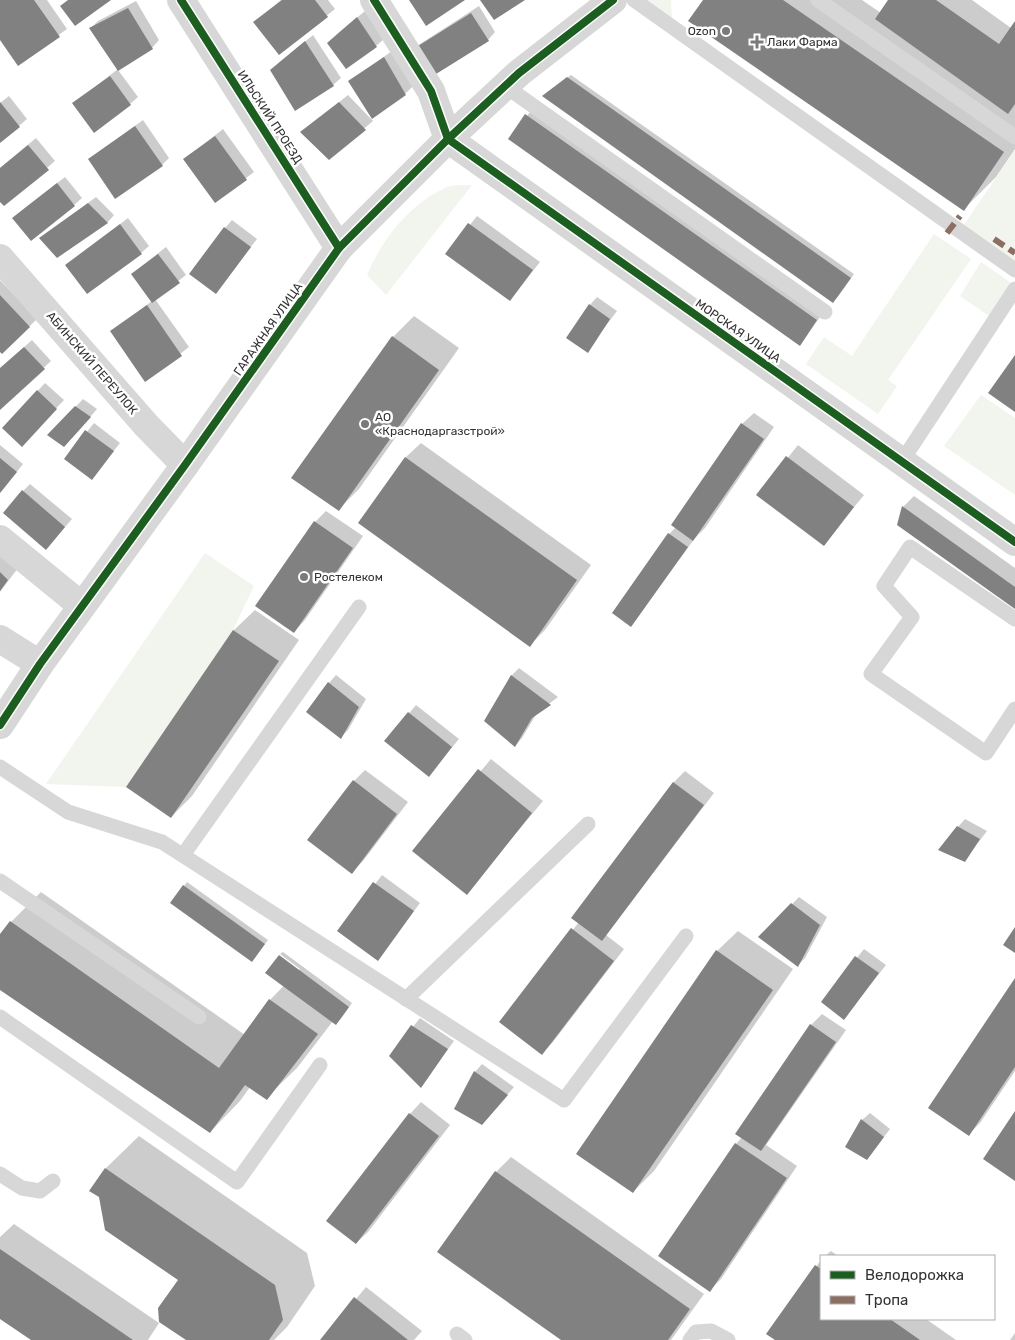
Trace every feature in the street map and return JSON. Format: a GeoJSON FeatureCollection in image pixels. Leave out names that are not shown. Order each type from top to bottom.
{"type":"FeatureCollection","features":[{"type":"Feature","properties":{"kind":"street","name":"ИЛЬСКИЙ ПРОЕЗД"},"geometry":{"type":"LineString","coordinates":[[181,0],[339,248]]}},
{"type":"Feature","properties":{"kind":"street"},"geometry":{"type":"LineString","coordinates":[[374,0],[431,91],[448,139]]}},
{"type":"Feature","properties":{"kind":"street","name":"ГАРАЖНАЯ УЛИЦА"},"geometry":{"type":"LineString","coordinates":[[0,725],[40,664],[185,465],[339,248],[448,139],[505,86],[525,68],[613,0]]}},
{"type":"Feature","properties":{"kind":"street","name":"МОРСКАЯ УЛИЦА"},"geometry":{"type":"LineString","coordinates":[[448,139],[1015,542]]}},
{"type":"Feature","properties":{"kind":"street","name":"АБИНСКИЙ ПЕРЕУЛОК"},"geometry":{"type":"LineString","coordinates":[[0,258],[146,425],[185,465]]}},
{"type":"Feature","properties":{"kind":"street"},"geometry":{"type":"LineString","coordinates":[[0,539],[82,606]]}},
{"type":"Feature","properties":{"kind":"street"},"geometry":{"type":"LineString","coordinates":[[0,639],[40,664]]}},
{"type":"Feature","properties":{"kind":"lane"},"geometry":{"type":"LineString","coordinates":[[634,0],[1015,270]]}},
{"type":"Feature","properties":{"kind":"lane"},"geometry":{"type":"LineString","coordinates":[[818,0],[1015,137]]}},
{"type":"Feature","properties":{"kind":"lane"},"geometry":{"type":"LineString","coordinates":[[505,86],[825,312]]}},
{"type":"Feature","properties":{"kind":"lane"},"geometry":{"type":"LineString","coordinates":[[902,461],[1015,289]]}},
{"type":"Feature","properties":{"kind":"lane"},"geometry":{"type":"LineString","coordinates":[[1015,619],[910,547],[884,586],[912,617],[871,674],[986,753],[1015,709]]}},
{"type":"Feature","properties":{"kind":"lane"},"geometry":{"type":"LineString","coordinates":[[183,855],[359,607]]}},
{"type":"Feature","properties":{"kind":"lane"},"geometry":{"type":"LineString","coordinates":[[0,768],[68,812],[162,842],[564,1100],[686,936]]}},
{"type":"Feature","properties":{"kind":"lane"},"geometry":{"type":"LineString","coordinates":[[406,999],[588,824]]}},
{"type":"Feature","properties":{"kind":"lane"},"geometry":{"type":"LineString","coordinates":[[2,885],[199,1017]]}},
{"type":"Feature","properties":{"kind":"lane"},"geometry":{"type":"LineString","coordinates":[[0,1016],[237,1182],[320,1065]]}},
{"type":"Feature","properties":{"kind":"lane"},"geometry":{"type":"LineString","coordinates":[[0,1174],[22,1188],[40,1191],[53,1181]]}},
{"type":"Feature","properties":{"kind":"lane"},"geometry":{"type":"LineString","coordinates":[[690,1340],[696,1332],[711,1331],[728,1340]]}},
{"type":"Feature","properties":{"kind":"shaded area"},"geometry":{"type":"Polygon","coordinates":[[[645,0],[671,0],[672,20],[645,0]]]}},
{"type":"Feature","properties":{"kind":"shaded area"},"geometry":{"type":"Polygon","coordinates":[[[1015,150],[1015,270],[959,232],[1015,150]]]}},
{"type":"Feature","properties":{"kind":"shaded area"},"geometry":{"type":"Polygon","coordinates":[[[472,185],[386,295],[367,275],[373,261],[398,224],[419,204],[432,195],[448,187],[472,185]]]}},
{"type":"Feature","properties":{"kind":"shaded area"},"geometry":{"type":"Polygon","coordinates":[[[934,234],[971,259],[888,380],[897,386],[878,414],[806,364],[824,337],[852,356],[934,234]]]}},
{"type":"Feature","properties":{"kind":"shaded area"},"geometry":{"type":"Polygon","coordinates":[[[981,262],[1014,285],[992,318],[960,296],[981,262]]]}},
{"type":"Feature","properties":{"kind":"shaded area"},"geometry":{"type":"Polygon","coordinates":[[[981,395],[1015,418],[1015,495],[944,446],[981,395]]]}},
{"type":"Feature","properties":{"kind":"shaded area"},"geometry":{"type":"Polygon","coordinates":[[[205,553],[254,586],[233,630],[126,787],[46,784],[205,553]]]}},
{"type":"Feature","properties":{"kind":"building"},"geometry":{"type":"Polygon","coordinates":[[[0,0],[34,0],[60,37],[18,66],[0,40],[0,0]]]}},
{"type":"Feature","properties":{"kind":"building"},"geometry":{"type":"Polygon","coordinates":[[[68,0],[111,0],[75,26],[60,6],[68,0]]]}},
{"type":"Feature","properties":{"kind":"building"},"geometry":{"type":"Polygon","coordinates":[[[282,0],[315,0],[328,17],[279,55],[253,22],[282,0]]]}},
{"type":"Feature","properties":{"kind":"building"},"geometry":{"type":"Polygon","coordinates":[[[409,0],[465,0],[426,26],[409,0]]]}},
{"type":"Feature","properties":{"kind":"building"},"geometry":{"type":"Polygon","coordinates":[[[480,0],[525,0],[494,20],[480,0]]]}},
{"type":"Feature","properties":{"kind":"building"},"geometry":{"type":"Polygon","coordinates":[[[703,0],[783,0],[1004,152],[964,211],[688,21],[703,0]]]}},
{"type":"Feature","properties":{"kind":"building"},"geometry":{"type":"Polygon","coordinates":[[[888,0],[936,0],[999,44],[1015,21],[1015,104],[1008,114],[875,19],[888,0]]]}},
{"type":"Feature","properties":{"kind":"building"},"geometry":{"type":"Polygon","coordinates":[[[128,8],[153,49],[118,71],[89,28],[128,8]]]}},
{"type":"Feature","properties":{"kind":"building"},"geometry":{"type":"Polygon","coordinates":[[[471,13],[489,41],[428,79],[410,51],[471,13]]]}},
{"type":"Feature","properties":{"kind":"building"},"geometry":{"type":"Polygon","coordinates":[[[357,17],[377,47],[346,69],[327,43],[357,17]]]}},
{"type":"Feature","properties":{"kind":"building"},"geometry":{"type":"Polygon","coordinates":[[[305,41],[334,86],[295,111],[270,70],[305,41]]]}},
{"type":"Feature","properties":{"kind":"building"},"geometry":{"type":"Polygon","coordinates":[[[384,57],[406,95],[372,119],[348,81],[384,57]]]}},
{"type":"Feature","properties":{"kind":"building"},"geometry":{"type":"Polygon","coordinates":[[[110,76],[131,105],[94,133],[72,103],[110,76]]]}},
{"type":"Feature","properties":{"kind":"building"},"geometry":{"type":"Polygon","coordinates":[[[567,77],[851,278],[833,303],[542,96],[567,77]]]}},
{"type":"Feature","properties":{"kind":"building"},"geometry":{"type":"Polygon","coordinates":[[[0,102],[20,127],[0,143],[0,102]]]}},
{"type":"Feature","properties":{"kind":"building"},"geometry":{"type":"Polygon","coordinates":[[[339,102],[366,130],[329,160],[300,132],[339,102]]]}},
{"type":"Feature","properties":{"kind":"building"},"geometry":{"type":"Polygon","coordinates":[[[525,114],[817,320],[800,346],[508,139],[525,114]]]}},
{"type":"Feature","properties":{"kind":"building"},"geometry":{"type":"Polygon","coordinates":[[[135,126],[163,166],[115,199],[88,159],[135,126]]]}},
{"type":"Feature","properties":{"kind":"building"},"geometry":{"type":"Polygon","coordinates":[[[215,136],[247,180],[215,203],[183,159],[215,136]]]}},
{"type":"Feature","properties":{"kind":"building"},"geometry":{"type":"Polygon","coordinates":[[[28,145],[49,170],[4,206],[0,202],[0,168],[28,145]]]}},
{"type":"Feature","properties":{"kind":"building"},"geometry":{"type":"Polygon","coordinates":[[[57,183],[75,206],[31,241],[12,218],[57,183]]]}},
{"type":"Feature","properties":{"kind":"building"},"geometry":{"type":"Polygon","coordinates":[[[88,203],[108,223],[57,258],[39,238],[88,203]]]}},
{"type":"Feature","properties":{"kind":"building"},"geometry":{"type":"Polygon","coordinates":[[[468,223],[533,270],[510,301],[445,254],[468,223]]]}},
{"type":"Feature","properties":{"kind":"building"},"geometry":{"type":"Polygon","coordinates":[[[120,224],[142,254],[87,294],[65,265],[120,224]]]}},
{"type":"Feature","properties":{"kind":"building"},"geometry":{"type":"Polygon","coordinates":[[[224,227],[251,247],[216,294],[189,274],[224,227]]]}},
{"type":"Feature","properties":{"kind":"building"},"geometry":{"type":"Polygon","coordinates":[[[158,254],[180,283],[152,303],[131,274],[158,254]]]}},
{"type":"Feature","properties":{"kind":"building"},"geometry":{"type":"Polygon","coordinates":[[[0,295],[30,327],[2,354],[0,352],[0,295]]]}},
{"type":"Feature","properties":{"kind":"building"},"geometry":{"type":"Polygon","coordinates":[[[589,304],[610,319],[588,353],[566,338],[589,304]]]}},
{"type":"Feature","properties":{"kind":"building"},"geometry":{"type":"Polygon","coordinates":[[[147,305],[182,356],[145,382],[110,331],[147,305]]]}},
{"type":"Feature","properties":{"kind":"building","name":"АО «Краснодаргазстрой»"},"geometry":{"type":"Polygon","coordinates":[[[392,336],[439,370],[339,511],[291,478],[392,336]]]}},
{"type":"Feature","properties":{"kind":"building"},"geometry":{"type":"Polygon","coordinates":[[[24,347],[45,369],[0,410],[0,368],[24,347]]]}},
{"type":"Feature","properties":{"kind":"building"},"geometry":{"type":"Polygon","coordinates":[[[1015,355],[1015,412],[988,393],[1015,355]]]}},
{"type":"Feature","properties":{"kind":"building"},"geometry":{"type":"Polygon","coordinates":[[[37,390],[57,409],[22,447],[2,428],[37,390]]]}},
{"type":"Feature","properties":{"kind":"building"},"geometry":{"type":"Polygon","coordinates":[[[75,406],[91,417],[64,447],[47,435],[75,406]]]}},
{"type":"Feature","properties":{"kind":"building"},"geometry":{"type":"Polygon","coordinates":[[[741,423],[764,439],[693,541],[671,525],[741,423]]]}},
{"type":"Feature","properties":{"kind":"building"},"geometry":{"type":"Polygon","coordinates":[[[85,430],[114,451],[92,480],[64,459],[85,430]]]}},
{"type":"Feature","properties":{"kind":"building"},"geometry":{"type":"Polygon","coordinates":[[[786,456],[854,507],[824,546],[756,495],[786,456]]]}},
{"type":"Feature","properties":{"kind":"building"},"geometry":{"type":"Polygon","coordinates":[[[405,457],[577,580],[530,647],[358,523],[405,457]]]}},
{"type":"Feature","properties":{"kind":"building"},"geometry":{"type":"Polygon","coordinates":[[[0,458],[17,472],[0,493],[0,458]]]}},
{"type":"Feature","properties":{"kind":"building"},"geometry":{"type":"Polygon","coordinates":[[[22,490],[65,527],[46,550],[3,513],[22,490]]]}},
{"type":"Feature","properties":{"kind":"building"},"geometry":{"type":"Polygon","coordinates":[[[902,506],[1015,587],[1015,609],[897,525],[902,506]]]}},
{"type":"Feature","properties":{"kind":"building","name":"Ростелеком"},"geometry":{"type":"Polygon","coordinates":[[[314,521],[353,548],[294,633],[255,606],[314,521]]]}},
{"type":"Feature","properties":{"kind":"building"},"geometry":{"type":"Polygon","coordinates":[[[668,533],[688,547],[631,627],[612,613],[668,533]]]}},
{"type":"Feature","properties":{"kind":"building"},"geometry":{"type":"Polygon","coordinates":[[[0,572],[8,580],[0,591],[0,572]]]}},
{"type":"Feature","properties":{"kind":"building"},"geometry":{"type":"Polygon","coordinates":[[[233,630],[279,661],[171,818],[126,787],[233,630]]]}},
{"type":"Feature","properties":{"kind":"building"},"geometry":{"type":"Polygon","coordinates":[[[511,675],[551,705],[532,718],[515,747],[484,721],[511,675]]]}},
{"type":"Feature","properties":{"kind":"building"},"geometry":{"type":"Polygon","coordinates":[[[328,682],[359,707],[341,739],[306,712],[328,682]]]}},
{"type":"Feature","properties":{"kind":"building"},"geometry":{"type":"Polygon","coordinates":[[[408,712],[452,747],[429,777],[384,741],[408,712]]]}},
{"type":"Feature","properties":{"kind":"building"},"geometry":{"type":"Polygon","coordinates":[[[478,769],[532,813],[467,895],[412,851],[478,769]]]}},
{"type":"Feature","properties":{"kind":"building"},"geometry":{"type":"Polygon","coordinates":[[[353,780],[397,814],[352,874],[307,840],[353,780]]]}},
{"type":"Feature","properties":{"kind":"building"},"geometry":{"type":"Polygon","coordinates":[[[673,782],[704,805],[602,941],[571,918],[673,782]]]}},
{"type":"Feature","properties":{"kind":"building"},"geometry":{"type":"Polygon","coordinates":[[[957,826],[980,839],[965,862],[938,850],[957,826]]]}},
{"type":"Feature","properties":{"kind":"building"},"geometry":{"type":"Polygon","coordinates":[[[373,882],[414,911],[378,961],[337,931],[373,882]]]}},
{"type":"Feature","properties":{"kind":"building"},"geometry":{"type":"Polygon","coordinates":[[[183,885],[265,944],[252,962],[170,903],[183,885]]]}},
{"type":"Feature","properties":{"kind":"building"},"geometry":{"type":"Polygon","coordinates":[[[791,903],[820,925],[798,967],[758,937],[791,903]]]}},
{"type":"Feature","properties":{"kind":"building"},"geometry":{"type":"Polygon","coordinates":[[[10,921],[219,1068],[269,999],[318,1034],[267,1100],[245,1085],[210,1133],[0,990],[0,934],[10,921]]]}},
{"type":"Feature","properties":{"kind":"building"},"geometry":{"type":"Polygon","coordinates":[[[1015,927],[1015,953],[1003,945],[1015,927]]]}},
{"type":"Feature","properties":{"kind":"building"},"geometry":{"type":"Polygon","coordinates":[[[571,928],[614,961],[542,1055],[499,1022],[571,928]]]}},
{"type":"Feature","properties":{"kind":"building"},"geometry":{"type":"Polygon","coordinates":[[[716,950],[773,990],[633,1193],[576,1154],[716,950]]]}},
{"type":"Feature","properties":{"kind":"building"},"geometry":{"type":"Polygon","coordinates":[[[279,955],[349,1007],[336,1025],[265,973],[279,955]]]}},
{"type":"Feature","properties":{"kind":"building"},"geometry":{"type":"Polygon","coordinates":[[[855,956],[879,973],[844,1020],[821,1002],[855,956]]]}},
{"type":"Feature","properties":{"kind":"building"},"geometry":{"type":"Polygon","coordinates":[[[1015,978],[1015,1067],[969,1136],[928,1108],[1015,978]]]}},
{"type":"Feature","properties":{"kind":"building"},"geometry":{"type":"Polygon","coordinates":[[[810,1024],[836,1042],[761,1151],[735,1134],[810,1024]]]}},
{"type":"Feature","properties":{"kind":"building"},"geometry":{"type":"Polygon","coordinates":[[[411,1025],[448,1049],[421,1088],[389,1056],[411,1025]]]}},
{"type":"Feature","properties":{"kind":"building"},"geometry":{"type":"Polygon","coordinates":[[[474,1071],[508,1095],[482,1125],[454,1109],[474,1071]]]}},
{"type":"Feature","properties":{"kind":"building"},"geometry":{"type":"Polygon","coordinates":[[[1015,1111],[1015,1181],[983,1159],[1015,1111]]]}},
{"type":"Feature","properties":{"kind":"building"},"geometry":{"type":"Polygon","coordinates":[[[409,1113],[439,1136],[356,1244],[326,1221],[409,1113]]]}},
{"type":"Feature","properties":{"kind":"building"},"geometry":{"type":"Polygon","coordinates":[[[861,1119],[884,1137],[867,1160],[845,1147],[861,1119]]]}},
{"type":"Feature","properties":{"kind":"building"},"geometry":{"type":"Polygon","coordinates":[[[735,1143],[787,1178],[710,1292],[658,1256],[735,1143]]]}},
{"type":"Feature","properties":{"kind":"building"},"geometry":{"type":"Polygon","coordinates":[[[105,1168],[275,1285],[283,1320],[269,1340],[186,1340],[159,1322],[158,1308],[178,1280],[105,1230],[99,1197],[89,1191],[105,1168]]]}},
{"type":"Feature","properties":{"kind":"building"},"geometry":{"type":"Polygon","coordinates":[[[495,1171],[690,1309],[668,1340],[561,1340],[437,1252],[495,1171]]]}},
{"type":"Feature","properties":{"kind":"building"},"geometry":{"type":"Polygon","coordinates":[[[0,1249],[133,1340],[31,1340],[0,1319],[0,1249]]]}},
{"type":"Feature","properties":{"kind":"building"},"geometry":{"type":"Polygon","coordinates":[[[815,1265],[820,1268],[820,1320],[891,1320],[920,1340],[775,1340],[766,1334],[815,1265]]]}},
{"type":"Feature","properties":{"kind":"building"},"geometry":{"type":"Polygon","coordinates":[[[354,1297],[408,1340],[320,1340],[354,1297]]]}},
{"type":"Feature","properties":{"kind":"marked path"},"geometry":{"type":"LineString","coordinates":[[947,233],[960,216]]}},
{"type":"Feature","properties":{"kind":"marked path"},"geometry":{"type":"LineString","coordinates":[[994,239],[1015,253]]}},
{"type":"Feature","properties":{"kind":"cycle path"},"geometry":{"type":"LineString","coordinates":[[181,0],[339,248]]}},
{"type":"Feature","properties":{"kind":"cycle path"},"geometry":{"type":"LineString","coordinates":[[374,0],[431,91],[448,139],[1015,542]]}},
{"type":"Feature","properties":{"kind":"cycle path"},"geometry":{"type":"LineString","coordinates":[[0,725],[40,664],[185,465],[339,248],[448,139],[519,73],[613,0]]}},
{"type":"Feature","properties":{"kind":"place","name":"Ozon"},"geometry":{"type":"Point","coordinates":[726,31]}},
{"type":"Feature","properties":{"kind":"place","name":"Лаки Фарма"},"geometry":{"type":"Point","coordinates":[757,42]}},
{"type":"Feature","properties":{"kind":"place","name":"АО «Краснодаргазстрой»"},"geometry":{"type":"Point","coordinates":[365,424]}},
{"type":"Feature","properties":{"kind":"place","name":"Ростелеком"},"geometry":{"type":"Point","coordinates":[304,577]}}]}
